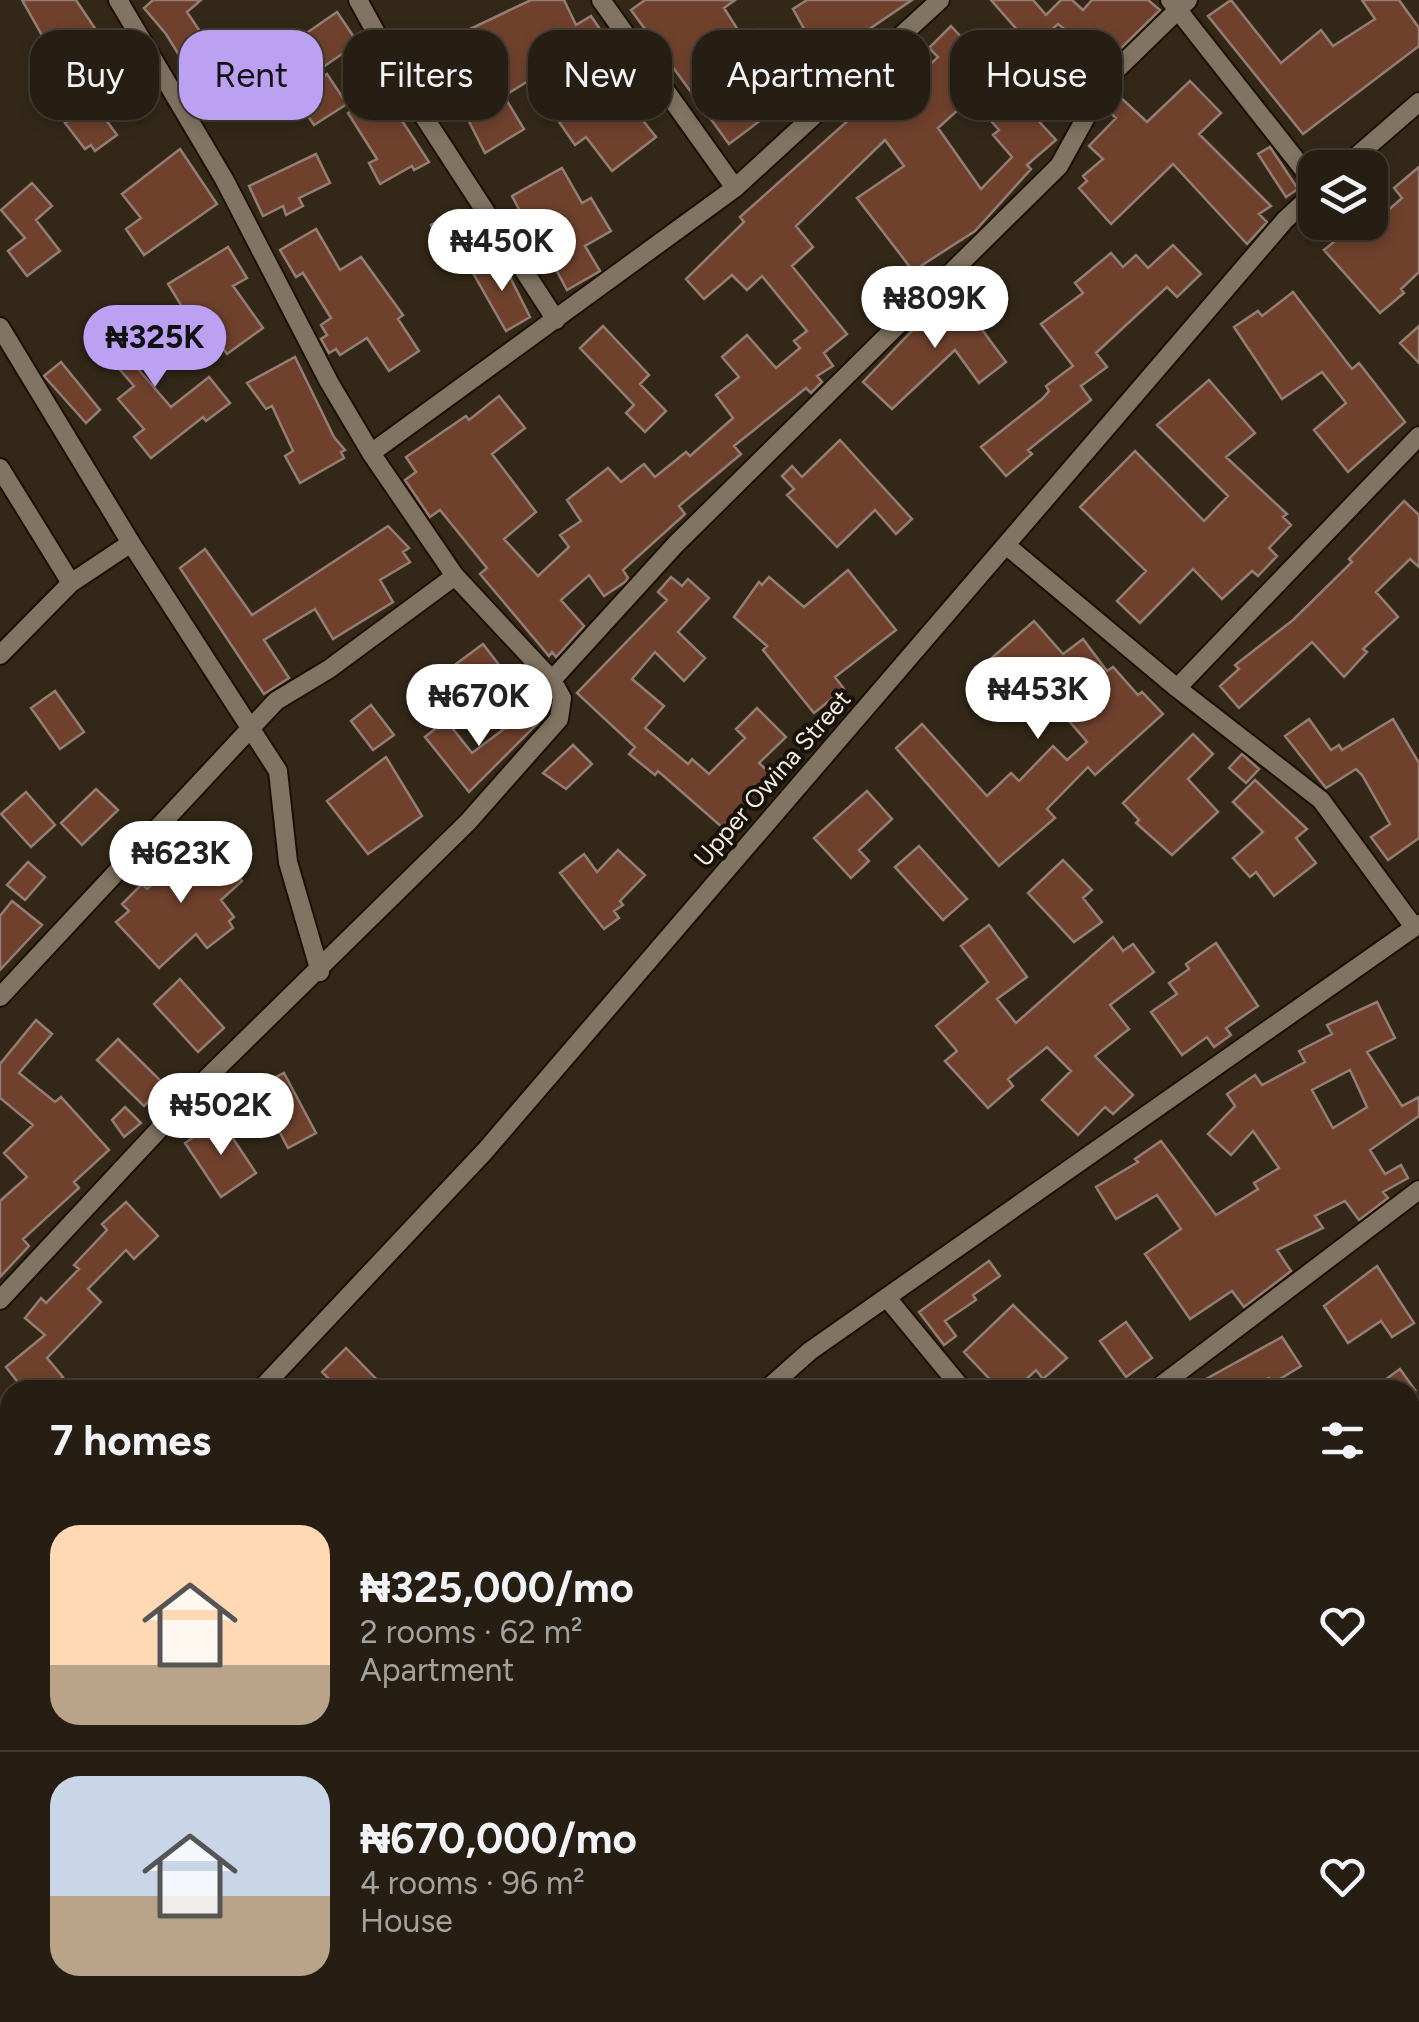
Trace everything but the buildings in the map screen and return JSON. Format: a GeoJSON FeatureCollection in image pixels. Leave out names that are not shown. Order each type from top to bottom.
{"type":"FeatureCollection","features":[{"type":"Feature","properties":{"kind":"street"},"geometry":{"type":"LineString","coordinates":[[0,1300],[206,1080],[320,972],[545,737],[558,719],[562,698],[552,680],[454,576],[371,453],[329,382],[224,179],[118,0]]}},
{"type":"Feature","properties":{"kind":"street"},"geometry":{"type":"LineString","coordinates":[[358,0],[413,100],[556,320]]}},
{"type":"Feature","properties":{"kind":"street"},"geometry":{"type":"LineString","coordinates":[[600,0],[735,188]]}},
{"type":"Feature","properties":{"kind":"street"},"geometry":{"type":"LineString","coordinates":[[371,453],[735,188],[940,0]]}},
{"type":"Feature","properties":{"kind":"street"},"geometry":{"type":"LineString","coordinates":[[552,680],[676,544],[1059,166],[1107,78],[1178,3],[1298,162]]}},
{"type":"Feature","properties":{"kind":"street"},"geometry":{"type":"LineString","coordinates":[[1363,150],[1419,102]]}},
{"type":"Feature","properties":{"kind":"street","name":"Upper Owina Street"},"geometry":{"type":"LineString","coordinates":[[269,1380],[485,1151],[1298,208]]}},
{"type":"Feature","properties":{"kind":"street"},"geometry":{"type":"LineString","coordinates":[[0,327],[131,543],[278,771],[288,862],[320,972]]}},
{"type":"Feature","properties":{"kind":"street"},"geometry":{"type":"LineString","coordinates":[[0,366],[17,356]]}},
{"type":"Feature","properties":{"kind":"street"},"geometry":{"type":"LineString","coordinates":[[1178,688],[1419,436]]}},
{"type":"Feature","properties":{"kind":"street"},"geometry":{"type":"LineString","coordinates":[[0,468],[71,583]]}},
{"type":"Feature","properties":{"kind":"street"},"geometry":{"type":"LineString","coordinates":[[0,656],[71,583],[131,543]]}},
{"type":"Feature","properties":{"kind":"street"},"geometry":{"type":"LineString","coordinates":[[777,1380],[810,1351],[1416,926],[1321,800],[1006,545]]}},
{"type":"Feature","properties":{"kind":"street"},"geometry":{"type":"LineString","coordinates":[[0,996],[276,701],[329,669],[454,576]]}},
{"type":"Feature","properties":{"kind":"street"},"geometry":{"type":"LineString","coordinates":[[1168,1380],[1419,1190]]}},
{"type":"Feature","properties":{"kind":"street"},"geometry":{"type":"LineString","coordinates":[[887,1298],[955,1380]]}}]}
